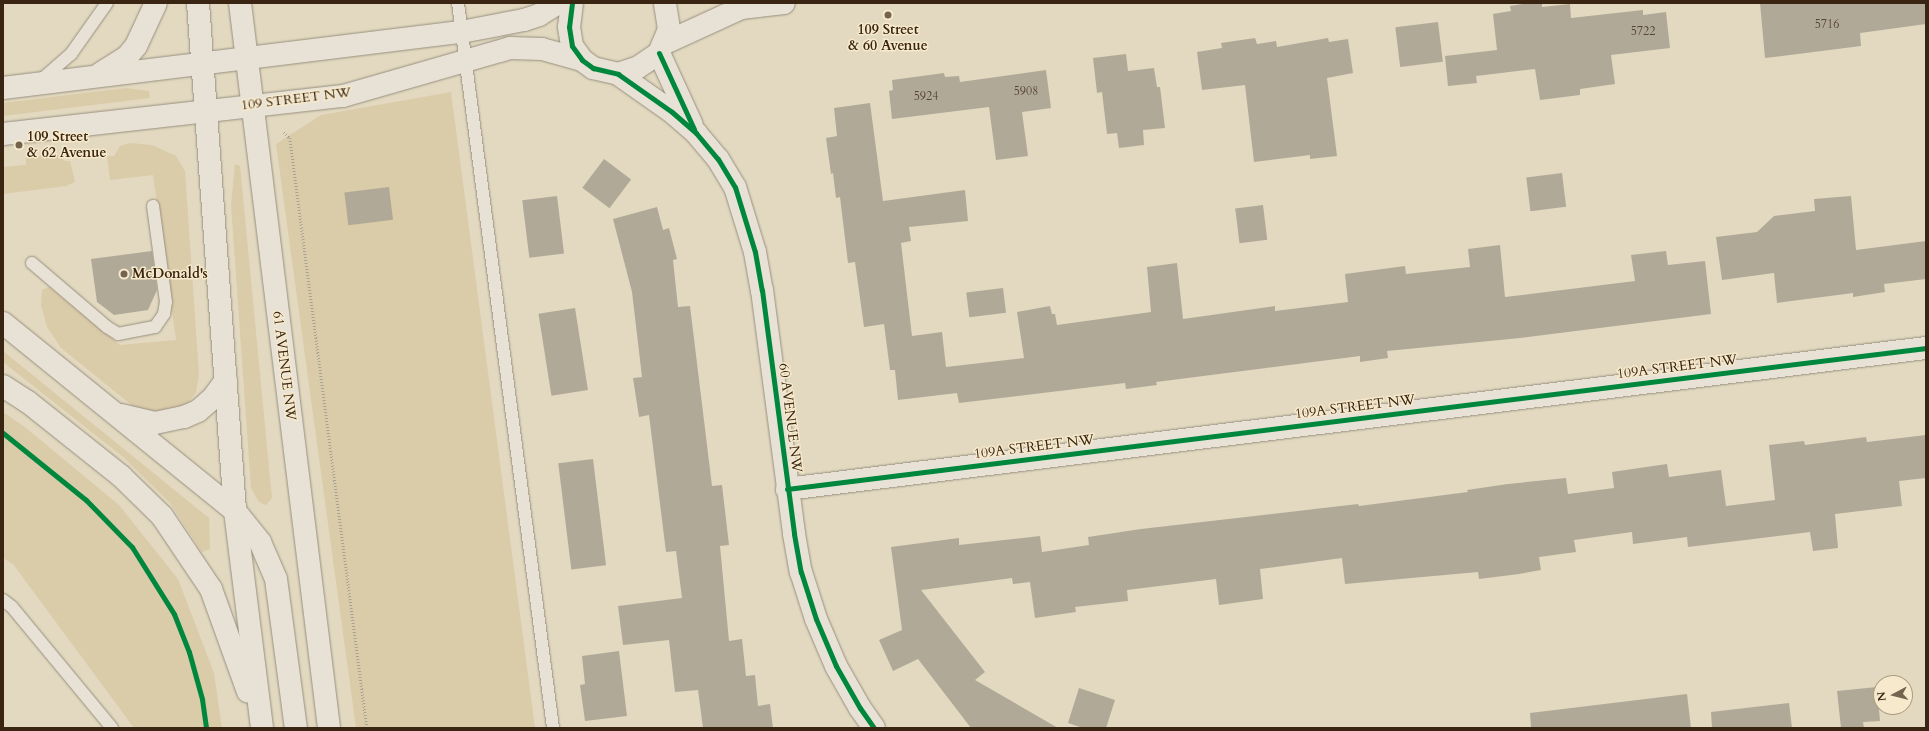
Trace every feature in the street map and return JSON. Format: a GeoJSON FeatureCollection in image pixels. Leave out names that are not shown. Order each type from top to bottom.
{"type":"FeatureCollection","features":[{"type":"Feature","properties":{"kind":"main road"},"geometry":{"type":"LineString","coordinates":[[95,76],[120,62],[136,46],[156,3]]}},
{"type":"Feature","properties":{"kind":"main road"},"geometry":{"type":"LineString","coordinates":[[198,3],[235,511],[262,728]]}},
{"type":"Feature","properties":{"kind":"main road","name":"61 AVENUE NW"},"geometry":{"type":"LineString","coordinates":[[240,3],[329,728]]}},
{"type":"Feature","properties":{"kind":"main road"},"geometry":{"type":"LineString","coordinates":[[3,88],[95,76],[247,60],[461,32],[524,20],[539,15],[558,3]]}},
{"type":"Feature","properties":{"kind":"main road"},"geometry":{"type":"LineString","coordinates":[[572,3],[569,27],[572,46],[582,60]]}},
{"type":"Feature","properties":{"kind":"main road"},"geometry":{"type":"LineString","coordinates":[[662,48],[669,30],[665,3]]}},
{"type":"Feature","properties":{"kind":"main road"},"geometry":{"type":"LineString","coordinates":[[618,74],[637,68],[662,48],[734,6],[784,3]]}},
{"type":"Feature","properties":{"kind":"main road","name":"109 STREET NW"},"geometry":{"type":"LineString","coordinates":[[3,134],[206,110],[343,96],[510,48],[542,49],[582,60],[593,68],[618,74]]}},
{"type":"Feature","properties":{"kind":"main road","name":"60 AVENUE NW"},"geometry":{"type":"LineString","coordinates":[[662,48],[696,133]]}},
{"type":"Feature","properties":{"kind":"main road","name":"60 AVENUE NW"},"geometry":{"type":"LineString","coordinates":[[618,74],[672,112],[696,133],[718,159],[735,187],[755,252],[787,489],[801,572],[816,619],[836,666],[860,708],[874,728]]}},
{"type":"Feature","properties":{"kind":"main road"},"geometry":{"type":"LineString","coordinates":[[3,323],[235,511],[260,542],[276,578],[296,728]]}},
{"type":"Feature","properties":{"kind":"main road","name":"109A STREET NW"},"geometry":{"type":"LineString","coordinates":[[787,489],[1926,348]]}},
{"type":"Feature","properties":{"kind":"main road"},"geometry":{"type":"LineString","coordinates":[[116,414],[155,422],[184,417],[198,411],[213,398],[226,380]]}},
{"type":"Feature","properties":{"kind":"main road"},"geometry":{"type":"LineString","coordinates":[[3,386],[28,402],[120,476],[162,516],[211,589],[262,728]]}},
{"type":"Feature","properties":{"kind":"lane"},"geometry":{"type":"LineString","coordinates":[[36,84],[71,54],[107,3]]}},
{"type":"Feature","properties":{"kind":"lane"},"geometry":{"type":"LineString","coordinates":[[458,3],[464,62],[553,728]]}},
{"type":"Feature","properties":{"kind":"lane"},"geometry":{"type":"LineString","coordinates":[[32,263],[107,327],[118,334],[155,327],[164,314],[166,302],[153,206]]}},
{"type":"Feature","properties":{"kind":"lane"},"geometry":{"type":"LineString","coordinates":[[3,600],[12,607],[112,728]]}},
{"type":"Feature","properties":{"kind":"path"},"geometry":{"type":"LineString","coordinates":[[284,132],[290,138],[292,146],[367,728]]}},
{"type":"Feature","properties":{"kind":"shaded area"},"geometry":{"type":"Polygon","coordinates":[[[126,88],[149,91],[150,98],[3,116],[3,103],[126,88]]]}},
{"type":"Feature","properties":{"kind":"shaded area"},"geometry":{"type":"Polygon","coordinates":[[[451,92],[535,728],[356,728],[276,144],[321,115],[451,92]]]}},
{"type":"Feature","properties":{"kind":"shaded area"},"geometry":{"type":"Polygon","coordinates":[[[130,143],[152,145],[176,156],[185,171],[199,375],[196,392],[186,406],[149,414],[134,407],[61,348],[47,327],[41,305],[42,290],[49,287],[120,345],[176,340],[153,175],[110,180],[107,156],[114,156],[120,146],[130,143]]]}},
{"type":"Feature","properties":{"kind":"shaded area"},"geometry":{"type":"Polygon","coordinates":[[[57,154],[65,161],[70,161],[75,182],[66,186],[3,194],[3,167],[26,165],[26,158],[57,154]]]}},
{"type":"Feature","properties":{"kind":"shaded area"},"geometry":{"type":"Polygon","coordinates":[[[235,164],[240,166],[272,498],[266,505],[259,502],[251,488],[231,205],[235,164]]]}},
{"type":"Feature","properties":{"kind":"shaded area"},"geometry":{"type":"Polygon","coordinates":[[[3,351],[209,518],[210,549],[202,552],[170,503],[123,457],[3,362],[3,351]]]}},
{"type":"Feature","properties":{"kind":"shaded area"},"geometry":{"type":"Polygon","coordinates":[[[3,412],[26,428],[119,505],[178,579],[214,673],[222,728],[134,728],[13,564],[3,558],[3,412]]]}},
{"type":"Feature","properties":{"kind":"building"},"geometry":{"type":"Polygon","coordinates":[[[1529,3],[1542,3],[1542,7],[1570,4],[1571,18],[1643,10],[1643,15],[1666,12],[1670,48],[1611,55],[1615,84],[1580,89],[1580,95],[1540,100],[1535,69],[1476,76],[1477,83],[1448,86],[1445,56],[1497,50],[1493,14],[1511,11],[1510,6],[1529,3]]]}},
{"type":"Feature","properties":{"kind":"building"},"geometry":{"type":"Polygon","coordinates":[[[1760,3],[1926,3],[1926,24],[1860,33],[1861,46],[1765,58],[1760,3]]]}},
{"type":"Feature","properties":{"kind":"building"},"geometry":{"type":"Polygon","coordinates":[[[1438,22],[1443,62],[1400,67],[1395,27],[1438,22]]]}},
{"type":"Feature","properties":{"kind":"building"},"geometry":{"type":"Polygon","coordinates":[[[1255,38],[1257,44],[1276,41],[1277,47],[1328,38],[1329,42],[1348,39],[1353,73],[1327,78],[1337,156],[1310,159],[1310,155],[1254,162],[1245,85],[1202,90],[1197,52],[1222,48],[1221,43],[1255,38]]]}},
{"type":"Feature","properties":{"kind":"building"},"geometry":{"type":"Polygon","coordinates":[[[1126,54],[1128,71],[1154,68],[1157,87],[1160,87],[1165,128],[1143,130],[1144,145],[1119,148],[1117,133],[1107,134],[1102,92],[1097,93],[1093,58],[1126,54]]]}},
{"type":"Feature","properties":{"kind":"building"},"geometry":{"type":"Polygon","coordinates":[[[1046,70],[1051,108],[1022,112],[1028,156],[996,160],[989,107],[892,119],[889,91],[893,90],[892,80],[944,73],[945,77],[959,76],[960,82],[1046,70]]]}},
{"type":"Feature","properties":{"kind":"building"},"geometry":{"type":"Polygon","coordinates":[[[870,103],[883,201],[965,190],[968,221],[909,227],[911,241],[901,243],[912,336],[942,332],[946,367],[1024,358],[1017,312],[1050,306],[1052,314],[1055,314],[1057,325],[1151,312],[1147,267],[1177,263],[1183,319],[1275,306],[1275,311],[1348,302],[1345,274],[1405,266],[1406,274],[1470,267],[1468,249],[1500,245],[1505,297],[1635,281],[1631,255],[1666,251],[1668,265],[1705,261],[1711,314],[1520,338],[1387,351],[1388,358],[1360,362],[1360,356],[1156,382],[1157,385],[1126,389],[1125,383],[959,403],[957,393],[898,400],[895,370],[890,370],[884,324],[864,327],[855,262],[848,263],[840,197],[836,198],[826,138],[837,136],[834,108],[870,103]]]}},
{"type":"Feature","properties":{"kind":"building"},"geometry":{"type":"Polygon","coordinates":[[[604,159],[631,179],[609,208],[582,188],[604,159]]]}},
{"type":"Feature","properties":{"kind":"building"},"geometry":{"type":"Polygon","coordinates":[[[1562,173],[1566,207],[1530,211],[1526,177],[1562,173]]]}},
{"type":"Feature","properties":{"kind":"building"},"geometry":{"type":"Polygon","coordinates":[[[389,187],[393,220],[348,225],[344,192],[389,187]]]}},
{"type":"Feature","properties":{"kind":"building"},"geometry":{"type":"Polygon","coordinates":[[[557,196],[564,254],[529,258],[522,200],[557,196]]]}},
{"type":"Feature","properties":{"kind":"building"},"geometry":{"type":"Polygon","coordinates":[[[1851,196],[1856,250],[1926,241],[1926,279],[1884,284],[1885,292],[1853,297],[1853,293],[1777,303],[1774,273],[1722,280],[1716,237],[1757,232],[1774,216],[1815,211],[1814,199],[1851,196]]]}},
{"type":"Feature","properties":{"kind":"building"},"geometry":{"type":"Polygon","coordinates":[[[1263,205],[1267,240],[1239,243],[1235,208],[1263,205]]]}},
{"type":"Feature","properties":{"kind":"building"},"geometry":{"type":"Polygon","coordinates":[[[657,207],[663,230],[669,228],[677,259],[673,260],[678,307],[690,306],[712,486],[722,485],[729,545],[720,546],[729,641],[742,639],[746,676],[755,675],[758,706],[770,704],[773,728],[703,728],[698,690],[675,692],[669,640],[623,645],[618,606],[682,598],[676,551],[666,552],[649,415],[639,417],[633,378],[642,377],[632,292],[613,219],[657,207]]]}},
{"type":"Feature","properties":{"kind":"building","name":"McDonald's"},"geometry":{"type":"Polygon","coordinates":[[[152,251],[157,290],[148,310],[114,315],[97,302],[91,259],[152,251]]]}},
{"type":"Feature","properties":{"kind":"building"},"geometry":{"type":"Polygon","coordinates":[[[1003,288],[1006,313],[969,317],[966,293],[1003,288]]]}},
{"type":"Feature","properties":{"kind":"building"},"geometry":{"type":"Polygon","coordinates":[[[575,308],[588,390],[551,396],[538,314],[575,308]]]}},
{"type":"Feature","properties":{"kind":"building"},"geometry":{"type":"Polygon","coordinates":[[[1926,435],[1926,478],[1899,481],[1902,506],[1835,514],[1838,548],[1813,551],[1810,532],[1688,547],[1687,537],[1633,544],[1632,532],[1574,540],[1576,552],[1539,557],[1541,570],[1519,574],[1479,579],[1478,572],[1345,584],[1342,558],[1260,569],[1263,599],[1219,605],[1216,579],[1127,590],[1128,601],[1075,607],[1076,612],[1035,618],[1030,582],[1013,584],[1012,578],[921,590],[985,672],[975,680],[1058,728],[971,728],[918,659],[893,671],[879,640],[902,630],[891,547],[959,538],[959,545],[1040,536],[1042,552],[1089,545],[1088,537],[1141,529],[1358,504],[1359,506],[1468,492],[1467,490],[1508,484],[1566,478],[1568,494],[1614,488],[1612,472],[1667,464],[1669,477],[1721,470],[1726,506],[1775,500],[1769,445],[1804,441],[1805,445],[1866,437],[1867,442],[1926,435]]]}},
{"type":"Feature","properties":{"kind":"building"},"geometry":{"type":"Polygon","coordinates":[[[593,459],[606,565],[571,569],[558,463],[593,459]]]}},
{"type":"Feature","properties":{"kind":"building"},"geometry":{"type":"Polygon","coordinates":[[[619,651],[627,716],[585,721],[580,685],[585,684],[582,656],[619,651]]]}},
{"type":"Feature","properties":{"kind":"building"},"geometry":{"type":"Polygon","coordinates":[[[1873,687],[1873,715],[1879,715],[1880,721],[1863,722],[1864,728],[1841,728],[1837,691],[1873,687]]]}},
{"type":"Feature","properties":{"kind":"building"},"geometry":{"type":"Polygon","coordinates":[[[1079,688],[1115,700],[1106,728],[1083,728],[1068,723],[1079,688]]]}},
{"type":"Feature","properties":{"kind":"building"},"geometry":{"type":"Polygon","coordinates":[[[1687,694],[1691,728],[1531,728],[1530,713],[1687,694]]]}},
{"type":"Feature","properties":{"kind":"building"},"geometry":{"type":"Polygon","coordinates":[[[1789,703],[1792,728],[1712,728],[1711,712],[1789,703]]]}},
{"type":"Feature","properties":{"kind":"cycle path"},"geometry":{"type":"LineString","coordinates":[[572,3],[569,27],[572,46],[582,60],[593,68],[618,74],[672,112],[696,133],[718,159],[735,187],[755,252],[762,290],[794,534],[801,572],[816,619],[836,666],[860,708],[874,728]]}},
{"type":"Feature","properties":{"kind":"cycle path"},"geometry":{"type":"LineString","coordinates":[[659,53],[694,129]]}},
{"type":"Feature","properties":{"kind":"cycle path"},"geometry":{"type":"LineString","coordinates":[[787,489],[1926,348]]}},
{"type":"Feature","properties":{"kind":"cycle path"},"geometry":{"type":"LineString","coordinates":[[3,433],[86,500],[132,547],[174,614],[189,652],[202,699],[206,728]]}},
{"type":"Feature","properties":{"kind":"place","name":"109 Street & 60 Avenue"},"geometry":{"type":"Point","coordinates":[888,15]}},
{"type":"Feature","properties":{"kind":"place","name":"109 Street & 62 Avenue"},"geometry":{"type":"Point","coordinates":[19,145]}},
{"type":"Feature","properties":{"kind":"place","name":"McDonald's"},"geometry":{"type":"Point","coordinates":[124,274]}}]}
